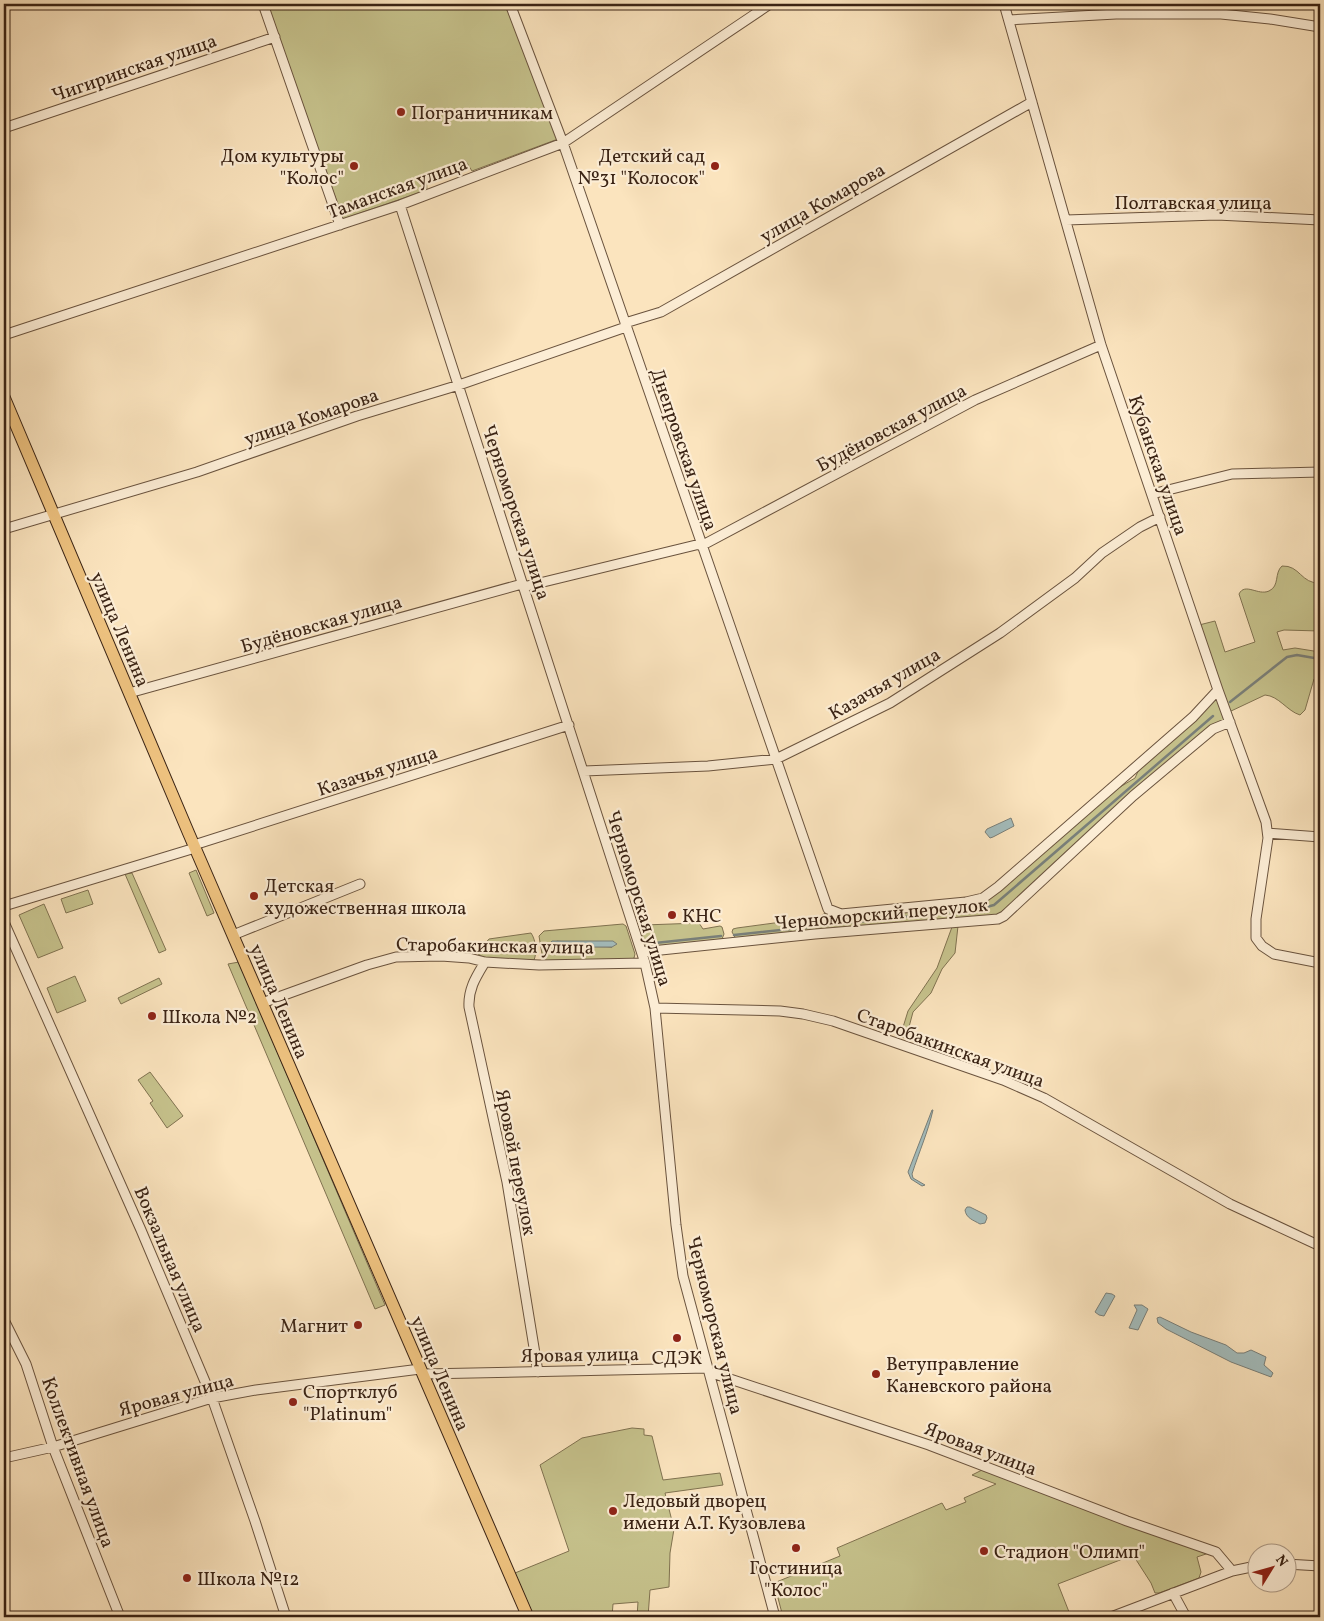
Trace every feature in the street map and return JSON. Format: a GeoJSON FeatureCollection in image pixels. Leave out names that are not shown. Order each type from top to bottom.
{"type":"FeatureCollection","features":[{"type":"Feature","properties":{"kind":"main road","name":"улица Ленина"},"geometry":{"type":"LineString","coordinates":[[4,397],[262,1003],[528,1617]]}},
{"type":"Feature","properties":{"kind":"street"},"geometry":{"type":"LineString","coordinates":[[263,4],[340,225]]}},
{"type":"Feature","properties":{"kind":"street","name":"Днепровская улица"},"geometry":{"type":"LineString","coordinates":[[510,4],[563,143],[826,906],[834,912],[841,914],[966,902],[983,898],[1186,723],[1218,690]]}},
{"type":"Feature","properties":{"kind":"street","name":"Таманская улица"},"geometry":{"type":"LineString","coordinates":[[4,334],[340,225],[563,143],[770,4]]}},
{"type":"Feature","properties":{"kind":"street","name":"Кубанская улица"},"geometry":{"type":"LineString","coordinates":[[1004,4],[1101,345],[1218,690],[1266,822],[1268,833],[1267,848],[1256,918],[1256,935],[1262,946],[1274,954],[1320,963]]}},
{"type":"Feature","properties":{"kind":"street"},"geometry":{"type":"LineString","coordinates":[[1008,20],[1116,14],[1220,14],[1320,27]]}},
{"type":"Feature","properties":{"kind":"street","name":"Чигиринская улица"},"geometry":{"type":"LineString","coordinates":[[4,128],[275,37]]}},
{"type":"Feature","properties":{"kind":"street","name":"улица Комарова"},"geometry":{"type":"LineString","coordinates":[[4,529],[197,472],[357,416],[459,385],[661,312],[1032,102]]}},
{"type":"Feature","properties":{"kind":"street","name":"Черноморская улица"},"geometry":{"type":"LineString","coordinates":[[400,204],[645,963],[655,1008],[678,1241],[688,1294],[775,1617]]}},
{"type":"Feature","properties":{"kind":"street","name":"Полтавская улица"},"geometry":{"type":"LineString","coordinates":[[1066,220],[1217,215],[1320,220]]}},
{"type":"Feature","properties":{"kind":"street","name":"Будёновская улица"},"geometry":{"type":"LineString","coordinates":[[129,693],[523,585],[701,545],[960,408],[1101,345]]}},
{"type":"Feature","properties":{"kind":"street"},"geometry":{"type":"LineString","coordinates":[[1152,494],[1232,474],[1320,472]]}},
{"type":"Feature","properties":{"kind":"street","name":"Казачья улица"},"geometry":{"type":"LineString","coordinates":[[584,771],[708,766],[776,760],[890,704],[1000,633],[1075,578],[1102,553],[1140,527],[1160,517]]}},
{"type":"Feature","properties":{"kind":"street","name":"Черноморский переулок"},"geometry":{"type":"LineString","coordinates":[[642,952],[815,934],[998,919],[1004,916],[1133,796],[1213,729],[1230,722]]}},
{"type":"Feature","properties":{"kind":"street","name":"Казачья улица"},"geometry":{"type":"LineString","coordinates":[[4,906],[569,725]]}},
{"type":"Feature","properties":{"kind":"street"},"geometry":{"type":"LineString","coordinates":[[1268,833],[1320,837]]}},
{"type":"Feature","properties":{"kind":"street"},"geometry":{"type":"LineString","coordinates":[[233,935],[360,884]]}},
{"type":"Feature","properties":{"kind":"street","name":"Вокзальная улица"},"geometry":{"type":"LineString","coordinates":[[4,922],[141,1230],[212,1398],[254,1516],[286,1617]]}},
{"type":"Feature","properties":{"kind":"street","name":"Старобакинская улица"},"geometry":{"type":"LineString","coordinates":[[262,1003],[367,965],[396,957],[441,956],[469,958],[485,962],[539,964],[645,963]]}},
{"type":"Feature","properties":{"kind":"street","name":"Яровой переулок"},"geometry":{"type":"LineString","coordinates":[[485,962],[473,982],[469,1007],[507,1182],[538,1372]]}},
{"type":"Feature","properties":{"kind":"street","name":"Старобакинская улица"},"geometry":{"type":"LineString","coordinates":[[655,1008],[780,1011],[803,1014],[833,1021],[1003,1080],[1044,1098],[1230,1204],[1320,1246]]}},
{"type":"Feature","properties":{"kind":"street","name":"Коллективная улица"},"geometry":{"type":"LineString","coordinates":[[4,1320],[26,1364],[53,1447],[120,1617]]}},
{"type":"Feature","properties":{"kind":"street","name":"Яровая улица"},"geometry":{"type":"LineString","coordinates":[[4,1458],[53,1447],[212,1398],[256,1390],[421,1372],[708,1370],[929,1445],[1127,1521],[1216,1552],[1232,1572]]}},
{"type":"Feature","properties":{"kind":"street"},"geometry":{"type":"LineString","coordinates":[[1296,1565],[1320,1566]]}},
{"type":"Feature","properties":{"kind":"street"},"geometry":{"type":"LineString","coordinates":[[1112,1617],[1173,1593],[1246,1568]]}},
{"type":"Feature","properties":{"kind":"street"},"geometry":{"type":"LineString","coordinates":[[1173,1593],[1186,1617]]}},
{"type":"Feature","properties":{"kind":"shaded area"},"geometry":{"type":"Polygon","coordinates":[[[266,4],[507,4],[558,139],[472,171],[465,160],[426,175],[427,190],[343,219],[266,4]]]}},
{"type":"Feature","properties":{"kind":"shaded area"},"geometry":{"type":"Polygon","coordinates":[[[1282,566],[1293,568],[1309,581],[1320,583],[1320,631],[1284,630],[1277,632],[1283,650],[1295,648],[1320,652],[1320,677],[1314,679],[1305,710],[1300,715],[1275,698],[1265,695],[1229,712],[1199,625],[1215,621],[1225,652],[1255,642],[1239,594],[1245,589],[1261,592],[1269,591],[1275,586],[1278,572],[1282,566]]]}},
{"type":"Feature","properties":{"kind":"shaded area"},"geometry":{"type":"Polygon","coordinates":[[[1217,698],[1225,720],[1006,909],[995,916],[736,939],[732,932],[733,929],[737,928],[819,917],[827,912],[978,902],[1120,787],[1135,778],[1141,765],[1217,698]]]}},
{"type":"Feature","properties":{"kind":"shaded area"},"geometry":{"type":"Polygon","coordinates":[[[196,870],[214,913],[207,916],[189,873],[196,870]]]}},
{"type":"Feature","properties":{"kind":"shaded area"},"geometry":{"type":"Polygon","coordinates":[[[132,873],[166,950],[159,953],[125,874],[132,873]]]}},
{"type":"Feature","properties":{"kind":"shaded area"},"geometry":{"type":"Polygon","coordinates":[[[88,890],[93,904],[66,913],[61,899],[88,890]]]}},
{"type":"Feature","properties":{"kind":"shaded area"},"geometry":{"type":"Polygon","coordinates":[[[44,904],[63,948],[38,958],[19,915],[44,904]]]}},
{"type":"Feature","properties":{"kind":"shaded area"},"geometry":{"type":"Polygon","coordinates":[[[699,923],[703,929],[722,927],[724,934],[722,939],[646,948],[641,931],[641,927],[644,925],[699,923]]]}},
{"type":"Feature","properties":{"kind":"shaded area"},"geometry":{"type":"Polygon","coordinates":[[[623,924],[626,926],[635,954],[634,958],[631,960],[544,962],[539,936],[544,931],[623,924]],[[557,941],[550,946],[612,947],[557,941]]]}},
{"type":"Feature","properties":{"kind":"shaded area"},"geometry":{"type":"Polygon","coordinates":[[[958,926],[955,953],[942,969],[931,993],[913,1012],[906,1038],[900,1037],[908,1011],[937,968],[952,927],[958,926]]]}},
{"type":"Feature","properties":{"kind":"shaded area"},"geometry":{"type":"Polygon","coordinates":[[[531,933],[536,946],[534,960],[487,959],[479,955],[478,952],[489,939],[531,933]]]}},
{"type":"Feature","properties":{"kind":"shaded area"},"geometry":{"type":"Polygon","coordinates":[[[239,962],[385,1305],[375,1309],[228,964],[239,962]]]}},
{"type":"Feature","properties":{"kind":"shaded area"},"geometry":{"type":"Polygon","coordinates":[[[75,976],[86,1001],[57,1013],[47,988],[75,976]]]}},
{"type":"Feature","properties":{"kind":"shaded area"},"geometry":{"type":"Polygon","coordinates":[[[159,978],[162,984],[121,1004],[118,998],[159,978]]]}},
{"type":"Feature","properties":{"kind":"shaded area"},"geometry":{"type":"Polygon","coordinates":[[[150,1072],[183,1116],[167,1128],[150,1103],[153,1101],[138,1080],[150,1072]]]}},
{"type":"Feature","properties":{"kind":"shaded area","name":"Ледовый дворец имени А.Т. Кузовлева"},"geometry":{"type":"Polygon","coordinates":[[[632,1428],[644,1429],[644,1435],[652,1436],[663,1480],[720,1473],[723,1485],[665,1493],[674,1529],[670,1553],[669,1587],[650,1590],[648,1617],[637,1617],[638,1602],[613,1604],[612,1617],[534,1617],[515,1573],[569,1551],[540,1465],[582,1438],[632,1428]]]}},
{"type":"Feature","properties":{"kind":"shaded area","name":"Стадион \"Олимп\""},"geometry":{"type":"Polygon","coordinates":[[[984,1469],[1209,1553],[1197,1557],[1201,1572],[1199,1578],[1155,1593],[1151,1583],[1133,1555],[1058,1584],[1071,1617],[783,1617],[774,1583],[840,1556],[837,1548],[942,1503],[946,1510],[966,1502],[964,1498],[996,1484],[972,1475],[984,1469]]]}},
{"type":"Feature","properties":{"kind":"water"},"geometry":{"type":"Polygon","coordinates":[[[1011,818],[1014,826],[990,838],[985,832],[987,829],[1011,818]]]}},
{"type":"Feature","properties":{"kind":"water"},"geometry":{"type":"Polygon","coordinates":[[[552,941],[613,941],[617,944],[612,947],[552,947],[549,944],[552,941]]]}},
{"type":"Feature","properties":{"kind":"water"},"geometry":{"type":"Polygon","coordinates":[[[932,1110],[929,1126],[912,1174],[913,1178],[925,1185],[922,1186],[911,1179],[908,1172],[932,1110]]]}},
{"type":"Feature","properties":{"kind":"water"},"geometry":{"type":"Polygon","coordinates":[[[967,1207],[986,1215],[985,1223],[980,1224],[968,1217],[965,1210],[967,1207]]]}},
{"type":"Feature","properties":{"kind":"water"},"geometry":{"type":"Polygon","coordinates":[[[1106,1293],[1115,1296],[1104,1316],[1099,1315],[1095,1312],[1106,1293]]]}},
{"type":"Feature","properties":{"kind":"water"},"geometry":{"type":"Polygon","coordinates":[[[1134,1305],[1142,1305],[1148,1309],[1138,1330],[1129,1328],[1137,1310],[1134,1305]]]}},
{"type":"Feature","properties":{"kind":"water"},"geometry":{"type":"Polygon","coordinates":[[[1160,1317],[1191,1332],[1226,1345],[1237,1353],[1251,1350],[1266,1357],[1264,1365],[1273,1373],[1271,1377],[1231,1362],[1166,1329],[1158,1323],[1157,1318],[1160,1317]]]}},
{"type":"Feature","properties":{"kind":"waterway"},"geometry":{"type":"LineString","coordinates":[[1230,702],[1287,657],[1297,655],[1320,659]]}},
{"type":"Feature","properties":{"kind":"waterway"},"geometry":{"type":"LineString","coordinates":[[734,935],[979,909],[994,905],[1213,716]]}},
{"type":"Feature","properties":{"kind":"waterway"},"geometry":{"type":"LineString","coordinates":[[655,943],[721,936]]}},
{"type":"Feature","properties":{"kind":"place","name":"Пограничникам"},"geometry":{"type":"Point","coordinates":[401,112]}},
{"type":"Feature","properties":{"kind":"place","name":"Дом культуры \"Колос\""},"geometry":{"type":"Point","coordinates":[354,166]}},
{"type":"Feature","properties":{"kind":"place","name":"Детский сад №31 \"Колосок\""},"geometry":{"type":"Point","coordinates":[715,166]}},
{"type":"Feature","properties":{"kind":"place","name":"Детская художественная школа"},"geometry":{"type":"Point","coordinates":[254,896]}},
{"type":"Feature","properties":{"kind":"place","name":"КНС"},"geometry":{"type":"Point","coordinates":[672,915]}},
{"type":"Feature","properties":{"kind":"place","name":"Школа №2"},"geometry":{"type":"Point","coordinates":[152,1016]}},
{"type":"Feature","properties":{"kind":"place","name":"Магнит"},"geometry":{"type":"Point","coordinates":[358,1325]}},
{"type":"Feature","properties":{"kind":"place","name":"СДЭК"},"geometry":{"type":"Point","coordinates":[677,1338]}},
{"type":"Feature","properties":{"kind":"place","name":"Ветуправление Каневского района"},"geometry":{"type":"Point","coordinates":[876,1374]}},
{"type":"Feature","properties":{"kind":"place","name":"Спортклуб \"Platinum\""},"geometry":{"type":"Point","coordinates":[293,1402]}},
{"type":"Feature","properties":{"kind":"place","name":"Ледовый дворец имени А.Т. Кузовлева"},"geometry":{"type":"Point","coordinates":[613,1511]}},
{"type":"Feature","properties":{"kind":"place","name":"Гостиница \"Колос\""},"geometry":{"type":"Point","coordinates":[796,1548]}},
{"type":"Feature","properties":{"kind":"place","name":"Стадион \"Олимп\""},"geometry":{"type":"Point","coordinates":[984,1551]}},
{"type":"Feature","properties":{"kind":"place","name":"Школа №12"},"geometry":{"type":"Point","coordinates":[187,1578]}}]}
